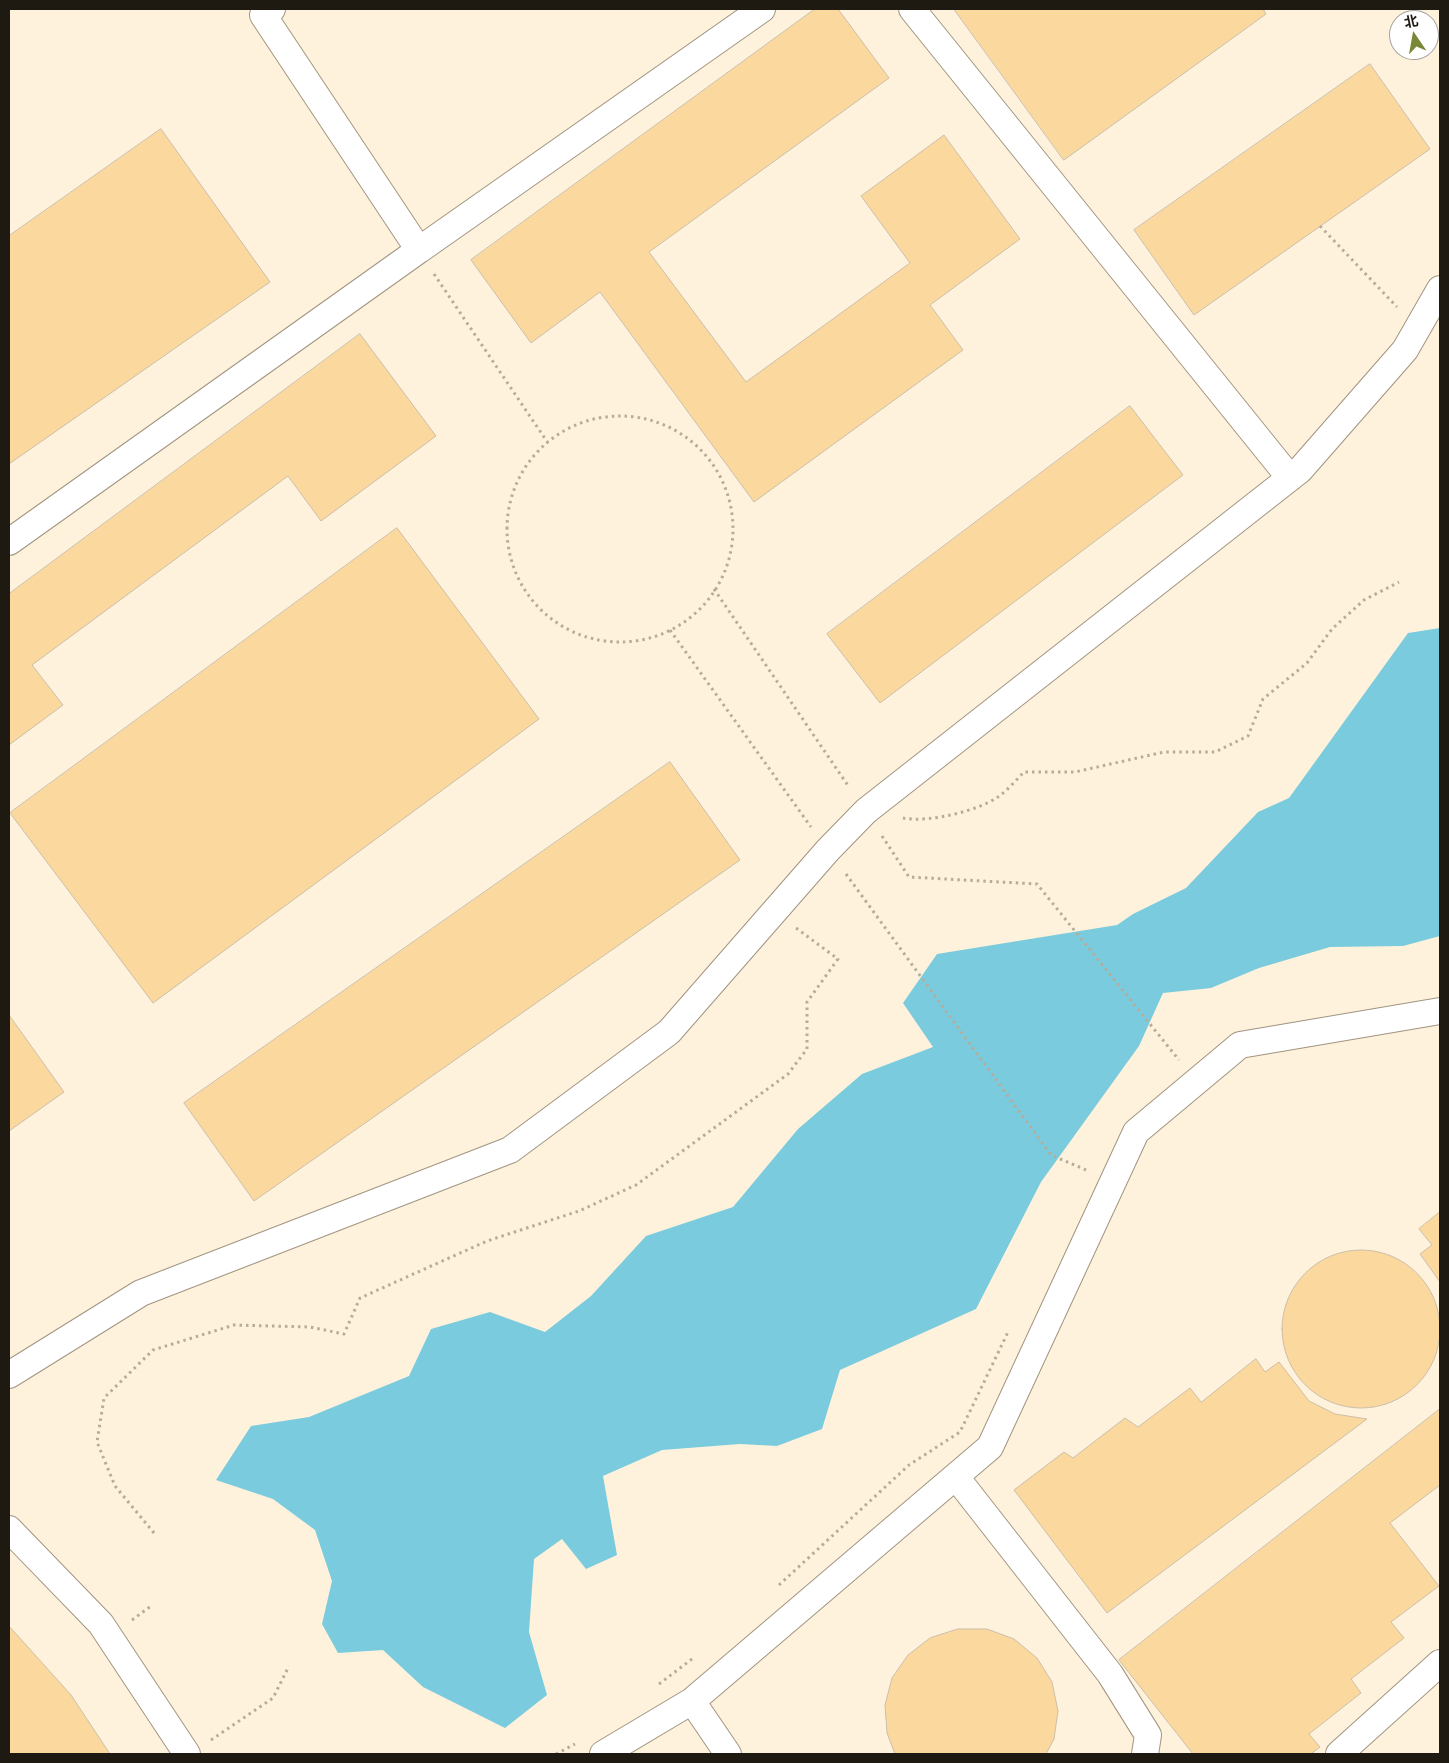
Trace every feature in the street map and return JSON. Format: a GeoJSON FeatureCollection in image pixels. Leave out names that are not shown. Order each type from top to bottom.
{"type":"FeatureCollection","features":[{"type":"Feature","properties":{"kind":"street"},"geometry":{"type":"LineString","coordinates":[[272,9],[263,15],[419,250]]}},
{"type":"Feature","properties":{"kind":"street"},"geometry":{"type":"LineString","coordinates":[[9,542],[762,9]]}},
{"type":"Feature","properties":{"kind":"street"},"geometry":{"type":"LineString","coordinates":[[912,9],[1290,478]]}},
{"type":"Feature","properties":{"kind":"street"},"geometry":{"type":"LineString","coordinates":[[9,1375],[141,1293],[510,1150],[669,1032],[828,850],[866,811],[1300,470],[1404,350],[1440,289]]}},
{"type":"Feature","properties":{"kind":"street"},"geometry":{"type":"LineString","coordinates":[[603,1754],[692,1701],[990,1447],[1136,1132],[1240,1045],[1440,1011]]}},
{"type":"Feature","properties":{"kind":"street"},"geometry":{"type":"LineString","coordinates":[[956,1477],[1110,1674],[1148,1735],[1145,1754]]}},
{"type":"Feature","properties":{"kind":"street"},"geometry":{"type":"LineString","coordinates":[[9,1529],[102,1624],[187,1754]]}},
{"type":"Feature","properties":{"kind":"street"},"geometry":{"type":"LineString","coordinates":[[1339,1754],[1440,1663]]}},
{"type":"Feature","properties":{"kind":"street"},"geometry":{"type":"LineString","coordinates":[[692,1701],[728,1754]]}},
{"type":"Feature","properties":{"kind":"path"},"geometry":{"type":"LineString","coordinates":[[1320,226],[1417,329]]}},
{"type":"Feature","properties":{"kind":"path"},"geometry":{"type":"LineString","coordinates":[[419,250],[548,443]]}},
{"type":"Feature","properties":{"kind":"path"},"geometry":{"type":"LineString","coordinates":[[630,416],[665,425],[696,444],[718,471],[732,505],[733,541],[723,576],[714,589],[702,608],[670,630],[633,641],[594,639],[559,624],[530,599],[512,565],[506,527],[514,490],[533,456],[560,433],[594,419],[630,416]]}},
{"type":"Feature","properties":{"kind":"path"},"geometry":{"type":"LineString","coordinates":[[866,811],[913,820],[955,815],[998,797],[1024,772],[1076,772],[1164,752],[1215,752],[1248,736],[1263,699],[1307,663],[1332,629],[1364,600],[1399,582]]}},
{"type":"Feature","properties":{"kind":"path"},"geometry":{"type":"LineString","coordinates":[[714,589],[909,877],[1037,884],[1196,1082]]}},
{"type":"Feature","properties":{"kind":"path"},"geometry":{"type":"LineString","coordinates":[[670,630],[1051,1155],[1114,1179]]}},
{"type":"Feature","properties":{"kind":"path"},"geometry":{"type":"LineString","coordinates":[[154,1534],[115,1486],[97,1442],[104,1398],[153,1350],[234,1325],[310,1328],[344,1334],[360,1298],[487,1241],[579,1211],[636,1185],[788,1074],[807,1049],[807,1002],[838,960],[799,931],[777,908]]}},
{"type":"Feature","properties":{"kind":"path"},"geometry":{"type":"LineString","coordinates":[[1081,1176],[1084,1169]]}},
{"type":"Feature","properties":{"kind":"path"},"geometry":{"type":"LineString","coordinates":[[772,1592],[909,1465],[960,1432],[1012,1324]]}},
{"type":"Feature","properties":{"kind":"path"},"geometry":{"type":"LineString","coordinates":[[658,1685],[697,1656]]}},
{"type":"Feature","properties":{"kind":"path"},"geometry":{"type":"LineString","coordinates":[[187,1754],[234,1726],[273,1698],[289,1666]]}},
{"type":"Feature","properties":{"kind":"path"},"geometry":{"type":"LineString","coordinates":[[556,1754],[580,1742]]}},
{"type":"Feature","properties":{"kind":"water"},"geometry":{"type":"Polygon","coordinates":[[[1440,628],[1440,936],[1403,946],[1330,947],[1259,968],[1211,988],[1163,993],[1139,1046],[1041,1182],[976,1309],[840,1370],[822,1429],[777,1446],[740,1444],[662,1450],[603,1476],[617,1555],[586,1569],[562,1539],[534,1559],[529,1632],[547,1695],[505,1728],[423,1687],[383,1650],[338,1653],[322,1624],[332,1581],[315,1530],[273,1499],[216,1480],[251,1426],[309,1417],[409,1376],[431,1329],[490,1312],[545,1332],[591,1296],[646,1236],[733,1207],[798,1129],[862,1074],[933,1047],[903,1003],[937,954],[1117,925],[1133,914],[1186,888],[1258,812],[1289,798],[1408,633],[1440,628]]]}},
{"type":"Feature","properties":{"kind":"building"},"geometry":{"type":"Polygon","coordinates":[[[815,9],[838,9],[889,78],[649,252],[746,382],[910,263],[861,196],[944,135],[1020,239],[930,305],[963,350],[754,502],[600,292],[531,343],[471,260],[815,9]]]}},
{"type":"Feature","properties":{"kind":"building"},"geometry":{"type":"Polygon","coordinates":[[[954,9],[1263,9],[1266,14],[1064,160],[954,9]]]}},
{"type":"Feature","properties":{"kind":"building"},"geometry":{"type":"Polygon","coordinates":[[[1370,64],[1430,149],[1194,315],[1134,230],[1370,64]]]}},
{"type":"Feature","properties":{"kind":"building"},"geometry":{"type":"Polygon","coordinates":[[[161,129],[270,282],[9,464],[9,236],[161,129]]]}},
{"type":"Feature","properties":{"kind":"building"},"geometry":{"type":"Polygon","coordinates":[[[360,334],[436,436],[321,521],[288,476],[32,665],[63,705],[9,745],[9,594],[360,334]]]}},
{"type":"Feature","properties":{"kind":"building"},"geometry":{"type":"Polygon","coordinates":[[[1130,406],[1183,475],[880,703],[827,634],[1130,406]]]}},
{"type":"Feature","properties":{"kind":"building"},"geometry":{"type":"Polygon","coordinates":[[[397,528],[539,719],[153,1003],[10,813],[397,528]]]}},
{"type":"Feature","properties":{"kind":"building"},"geometry":{"type":"Polygon","coordinates":[[[670,762],[740,860],[254,1201],[184,1103],[670,762]]]}},
{"type":"Feature","properties":{"kind":"building"},"geometry":{"type":"Polygon","coordinates":[[[9,1015],[64,1092],[9,1131],[9,1015]]]}},
{"type":"Feature","properties":{"kind":"building"},"geometry":{"type":"Polygon","coordinates":[[[1440,1212],[1440,1282],[1420,1254],[1432,1245],[1419,1229],[1440,1212]]]}},
{"type":"Feature","properties":{"kind":"building"},"geometry":{"type":"Polygon","coordinates":[[[1369,1250],[1384,1253],[1398,1259],[1417,1273],[1427,1285],[1437,1306],[1440,1329],[1437,1352],[1427,1373],[1417,1385],[1405,1395],[1384,1405],[1369,1408],[1353,1408],[1338,1405],[1317,1395],[1295,1373],[1283,1344],[1282,1321],[1285,1306],[1295,1285],[1317,1263],[1346,1251],[1369,1250]]]}},
{"type":"Feature","properties":{"kind":"building"},"geometry":{"type":"Polygon","coordinates":[[[1256,1359],[1265,1372],[1279,1362],[1309,1401],[1335,1414],[1367,1419],[1107,1613],[1014,1490],[1064,1452],[1073,1458],[1125,1418],[1138,1427],[1190,1388],[1201,1402],[1256,1359]]]}},
{"type":"Feature","properties":{"kind":"building"},"geometry":{"type":"Polygon","coordinates":[[[1440,1409],[1440,1485],[1390,1523],[1439,1586],[1391,1622],[1404,1638],[1351,1679],[1361,1693],[1309,1734],[1320,1747],[1311,1754],[1193,1754],[1119,1660],[1440,1409]]]}},
{"type":"Feature","properties":{"kind":"building"},"geometry":{"type":"Polygon","coordinates":[[[9,1626],[71,1695],[110,1754],[9,1754],[9,1626]]]}},
{"type":"Feature","properties":{"kind":"building"},"geometry":{"type":"Polygon","coordinates":[[[958,1629],[987,1629],[1014,1639],[1037,1658],[1052,1682],[1058,1711],[1054,1739],[1046,1754],[895,1754],[887,1733],[885,1705],[892,1678],[908,1655],[930,1638],[958,1629]]]}}]}
